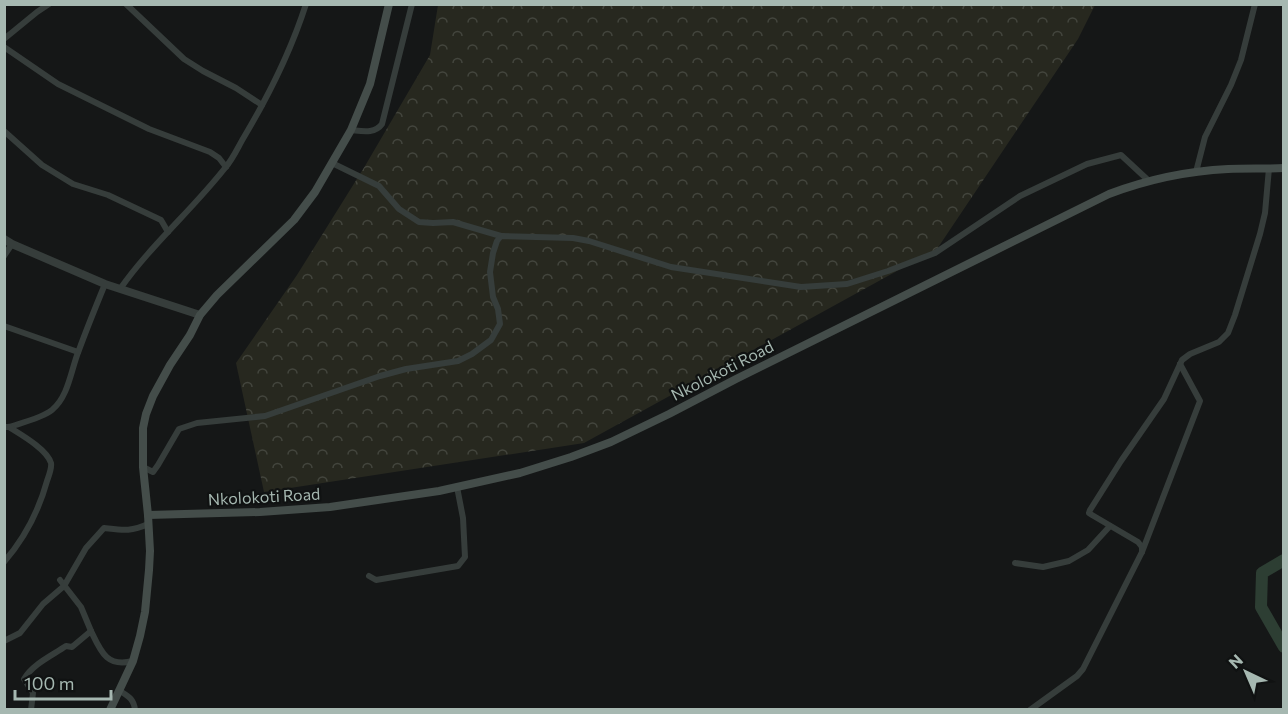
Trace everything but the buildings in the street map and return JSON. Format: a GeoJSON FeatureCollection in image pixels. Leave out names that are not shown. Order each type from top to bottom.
{"type":"FeatureCollection","features":[{"type":"Feature","properties":{"kind":"main road"},"geometry":{"type":"LineString","coordinates":[[110,710],[133,661],[146,612],[149,570],[143,428],[153,396],[200,315],[217,295],[294,220],[315,192],[351,130],[370,84],[389,4]]}},
{"type":"Feature","properties":{"kind":"main road","name":"Nkolokoti Road"},"geometry":{"type":"LineString","coordinates":[[148,519],[330,507],[406,497],[520,472],[571,457],[611,442],[1094,201],[1123,189],[1149,181],[1196,172],[1284,168]]}},
{"type":"Feature","properties":{"kind":"street"},"geometry":{"type":"LineString","coordinates":[[33,4],[39,9]]}},
{"type":"Feature","properties":{"kind":"street"},"geometry":{"type":"LineString","coordinates":[[4,39],[39,9],[49,4]]}},
{"type":"Feature","properties":{"kind":"street"},"geometry":{"type":"LineString","coordinates":[[126,4],[184,58],[262,105]]}},
{"type":"Feature","properties":{"kind":"street"},"geometry":{"type":"LineString","coordinates":[[120,289],[142,260],[226,167],[262,105],[294,41],[306,4]]}},
{"type":"Feature","properties":{"kind":"street"},"geometry":{"type":"LineString","coordinates":[[351,130],[374,131],[382,124],[411,4]]}},
{"type":"Feature","properties":{"kind":"street"},"geometry":{"type":"LineString","coordinates":[[1196,172],[1205,137],[1223,103],[1241,60],[1255,4]]}},
{"type":"Feature","properties":{"kind":"street"},"geometry":{"type":"LineString","coordinates":[[4,47],[58,84],[149,129],[210,152],[226,167]]}},
{"type":"Feature","properties":{"kind":"street"},"geometry":{"type":"LineString","coordinates":[[4,131],[42,165],[74,184],[108,195],[161,220],[168,232]]}},
{"type":"Feature","properties":{"kind":"street"},"geometry":{"type":"LineString","coordinates":[[332,163],[379,186],[399,209],[419,222],[453,222],[501,236],[573,238],[671,267],[801,287],[847,284],[935,253],[1020,196],[1087,164],[1121,155],[1149,181]]}},
{"type":"Feature","properties":{"kind":"street"},"geometry":{"type":"LineString","coordinates":[[1142,552],[1142,547],[1138,542],[1089,513],[1121,461],[1164,399],[1185,357],[1219,342],[1228,333],[1260,234],[1265,213],[1269,168]]}},
{"type":"Feature","properties":{"kind":"street"},"geometry":{"type":"LineString","coordinates":[[143,467],[153,472],[179,429],[196,423],[265,416],[380,376],[406,369],[458,361],[483,346],[491,340],[500,324],[490,272],[493,253],[501,236]]}},
{"type":"Feature","properties":{"kind":"street"},"geometry":{"type":"LineString","coordinates":[[4,255],[8,241],[105,284],[200,315]]}},
{"type":"Feature","properties":{"kind":"street"},"geometry":{"type":"LineString","coordinates":[[7,427],[54,409],[65,392],[105,284]]}},
{"type":"Feature","properties":{"kind":"street"},"geometry":{"type":"LineString","coordinates":[[4,326],[78,352]]}},
{"type":"Feature","properties":{"kind":"street"},"geometry":{"type":"LineString","coordinates":[[1030,710],[1077,676],[1083,669],[1142,552],[1200,401],[1180,364]]}},
{"type":"Feature","properties":{"kind":"street"},"geometry":{"type":"LineString","coordinates":[[4,562],[15,550],[36,511],[51,466],[46,455],[31,441],[7,427]]}},
{"type":"Feature","properties":{"kind":"street"},"geometry":{"type":"LineString","coordinates":[[369,576],[376,580],[458,566],[465,557],[463,518],[457,487]]}},
{"type":"Feature","properties":{"kind":"street"},"geometry":{"type":"LineString","coordinates":[[4,641],[20,633],[104,528],[127,531],[137,529],[148,519]]}},
{"type":"Feature","properties":{"kind":"street"},"geometry":{"type":"LineString","coordinates":[[1015,563],[1043,567],[1069,561],[1088,550],[1110,526]]}},
{"type":"Feature","properties":{"kind":"street"},"geometry":{"type":"LineString","coordinates":[[62,583],[81,607],[99,647],[108,659],[120,664],[133,661]]}},
{"type":"Feature","properties":{"kind":"street"},"geometry":{"type":"LineString","coordinates":[[31,710],[33,693],[24,679],[25,676],[31,669],[66,646],[75,645],[91,631]]}},
{"type":"Feature","properties":{"kind":"street"},"geometry":{"type":"LineString","coordinates":[[120,691],[132,698],[135,710]]}},
{"type":"Feature","properties":{"kind":"green space"},"geometry":{"type":"Polygon","coordinates":[[[438,5],[1095,5],[1078,39],[937,249],[584,443],[264,492],[236,363],[297,275],[365,166],[430,55],[438,5]]]}},
{"type":"Feature","properties":{"kind":"waterway"},"geometry":{"type":"LineString","coordinates":[[1284,560],[1262,573],[1261,607],[1284,647]]}}]}
